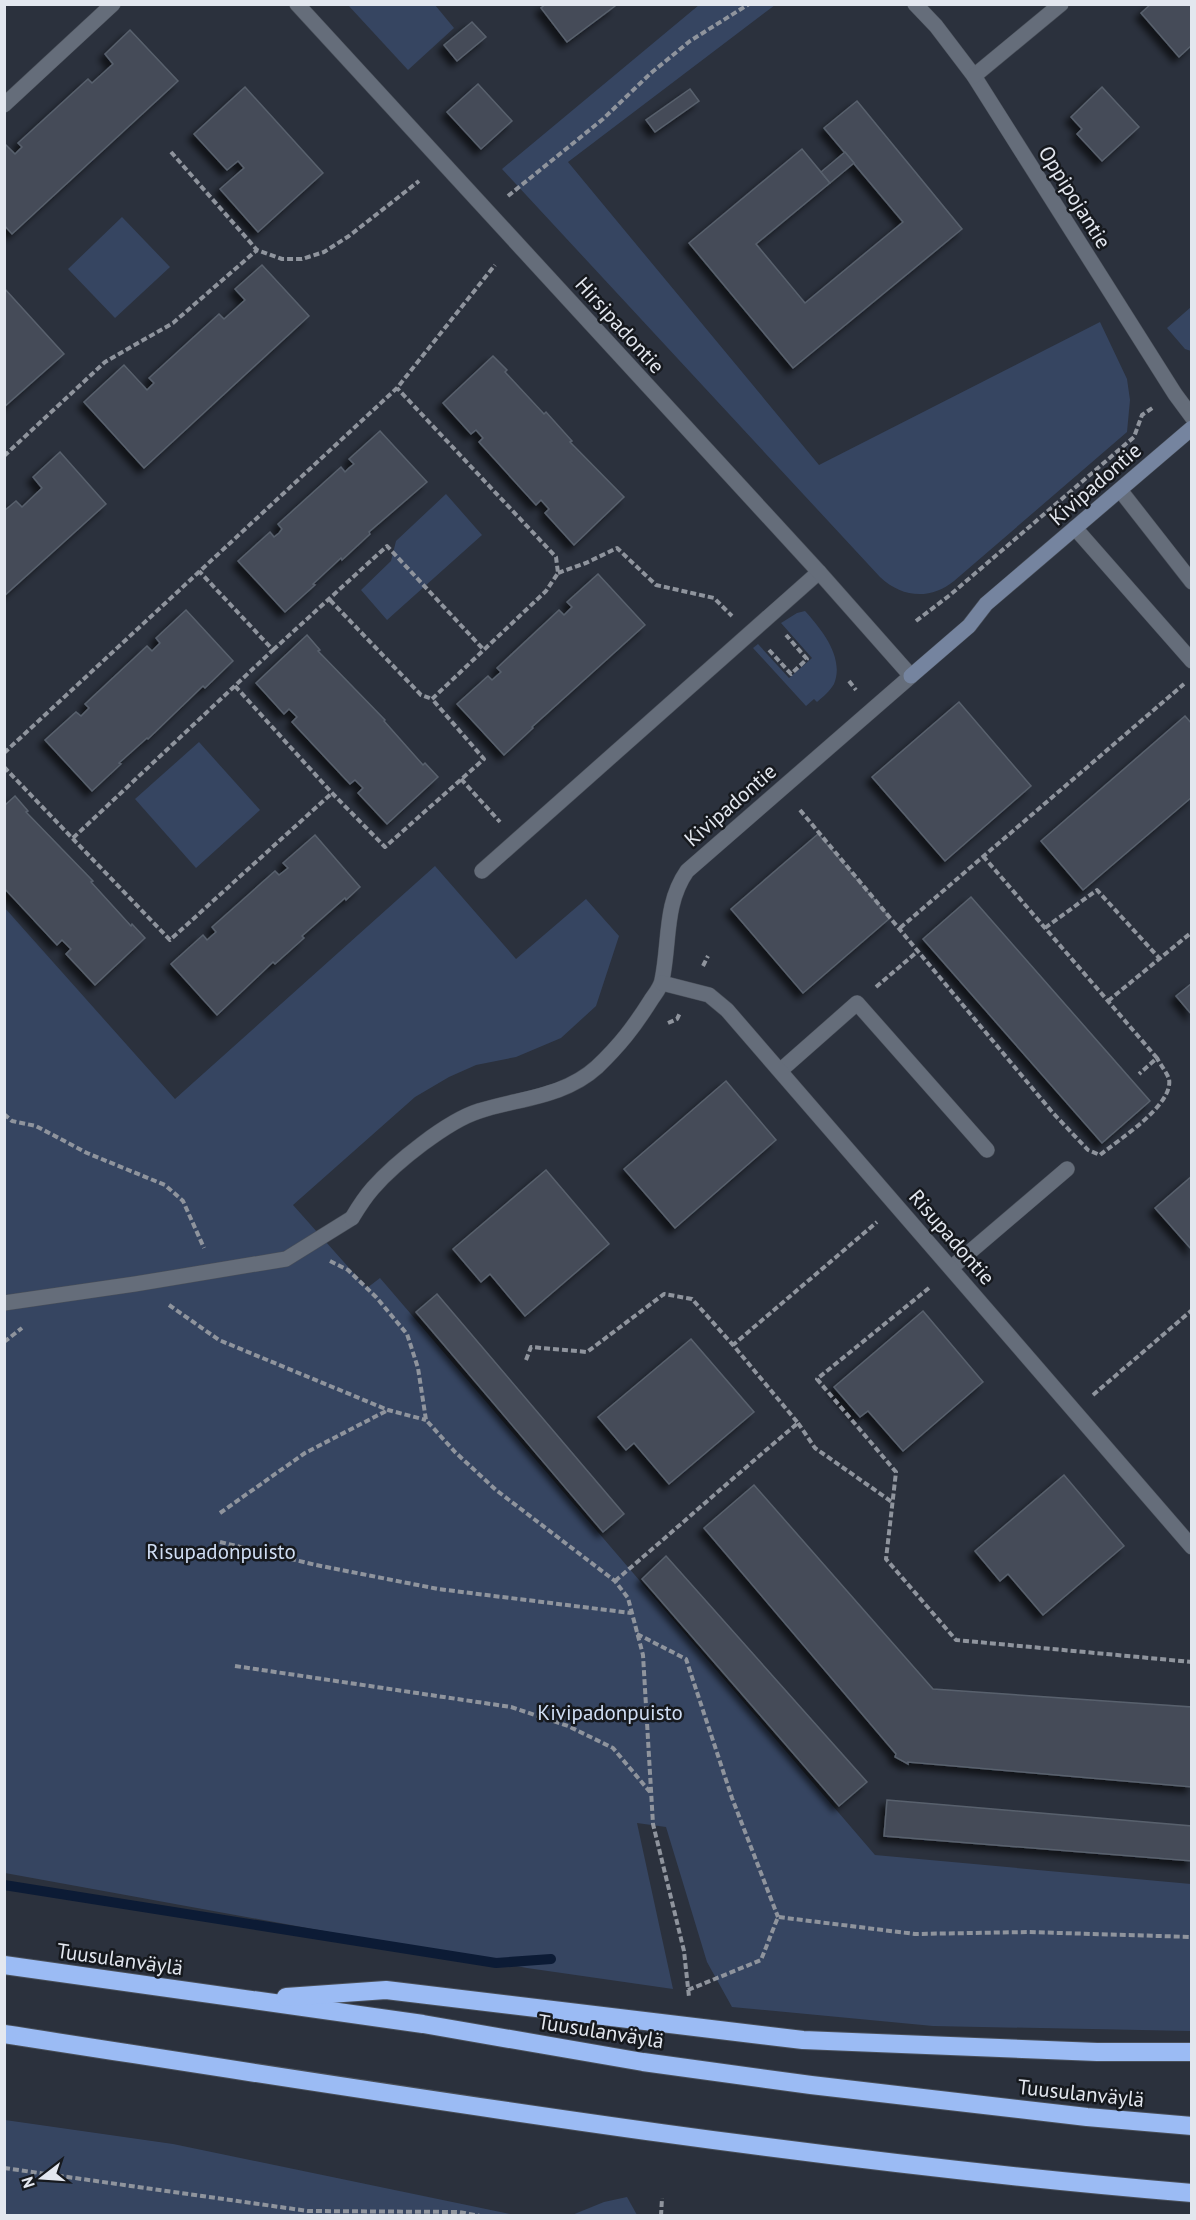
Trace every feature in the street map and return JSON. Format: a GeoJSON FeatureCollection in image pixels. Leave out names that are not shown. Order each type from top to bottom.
{"type":"FeatureCollection","features":[{"type":"Feature","properties":{"kind":"highway","name":"Tuusulanväylä"},"geometry":{"type":"LineString","coordinates":[[4,1965],[423,2024],[643,2062],[811,2085],[1087,2117],[1191,2126]]}},
{"type":"Feature","properties":{"kind":"highway"},"geometry":{"type":"LineString","coordinates":[[251,2000],[386,1990],[803,2040],[1097,2052],[1191,2052]]}},
{"type":"Feature","properties":{"kind":"highway"},"geometry":{"type":"LineString","coordinates":[[4,2034],[408,2096],[823,2155],[1052,2182],[1191,2193]]}},
{"type":"Feature","properties":{"kind":"street"},"geometry":{"type":"LineString","coordinates":[[4,105],[112,4]]}},
{"type":"Feature","properties":{"kind":"street","name":"Hirsipadontie"},"geometry":{"type":"LineString","coordinates":[[297,4],[819,572],[911,676]]}},
{"type":"Feature","properties":{"kind":"street","name":"Oppipojantie"},"geometry":{"type":"LineString","coordinates":[[915,4],[936,26],[974,76],[1191,417]]}},
{"type":"Feature","properties":{"kind":"street"},"geometry":{"type":"LineString","coordinates":[[974,76],[1061,4]]}},
{"type":"Feature","properties":{"kind":"street","name":"Kivipadontie"},"geometry":{"type":"LineString","coordinates":[[316,1241],[352,1218],[379,1181],[450,1125],[477,1112],[544,1095],[577,1083],[628,1036],[662,983],[670,911],[679,883],[687,871],[969,626],[986,604],[1191,428]]}},
{"type":"Feature","properties":{"kind":"street"},"geometry":{"type":"LineString","coordinates":[[1120,490],[1191,582]]}},
{"type":"Feature","properties":{"kind":"street"},"geometry":{"type":"LineString","coordinates":[[1075,528],[1191,661]]}},
{"type":"Feature","properties":{"kind":"street"},"geometry":{"type":"LineString","coordinates":[[482,871],[819,572]]}},
{"type":"Feature","properties":{"kind":"street","name":"Risupadontie"},"geometry":{"type":"LineString","coordinates":[[662,983],[709,995],[727,1010],[1191,1547]]}},
{"type":"Feature","properties":{"kind":"street"},"geometry":{"type":"LineString","coordinates":[[781,1070],[857,1003],[987,1150]]}},
{"type":"Feature","properties":{"kind":"street"},"geometry":{"type":"LineString","coordinates":[[951,1268],[1067,1169]]}},
{"type":"Feature","properties":{"kind":"street"},"geometry":{"type":"LineString","coordinates":[[4,1303],[211,1272],[286,1258],[316,1241]]}},
{"type":"Feature","properties":{"kind":"path"},"geometry":{"type":"LineString","coordinates":[[512,193],[603,119],[651,73],[690,41],[749,4]]}},
{"type":"Feature","properties":{"kind":"path"},"geometry":{"type":"LineString","coordinates":[[171,152],[257,250],[282,259],[302,259],[324,252],[349,236],[419,181]]}},
{"type":"Feature","properties":{"kind":"path"},"geometry":{"type":"LineString","coordinates":[[4,456],[105,362],[173,323],[257,250]]}},
{"type":"Feature","properties":{"kind":"path"},"geometry":{"type":"LineString","coordinates":[[4,753],[397,387],[495,265]]}},
{"type":"Feature","properties":{"kind":"path"},"geometry":{"type":"LineString","coordinates":[[397,387],[556,557],[558,573]]}},
{"type":"Feature","properties":{"kind":"path"},"geometry":{"type":"LineString","coordinates":[[916,621],[950,595],[1134,437],[1142,415],[1175,394]]}},
{"type":"Feature","properties":{"kind":"path"},"geometry":{"type":"LineString","coordinates":[[73,838],[387,546],[484,650]]}},
{"type":"Feature","properties":{"kind":"path"},"geometry":{"type":"LineString","coordinates":[[432,699],[546,591],[558,573],[617,548],[656,585],[714,598],[790,674],[807,659],[769,616]]}},
{"type":"Feature","properties":{"kind":"path"},"geometry":{"type":"LineString","coordinates":[[199,571],[273,650]]}},
{"type":"Feature","properties":{"kind":"path"},"geometry":{"type":"LineString","coordinates":[[235,686],[332,793],[385,847],[484,759],[432,699],[421,695],[330,600]]}},
{"type":"Feature","properties":{"kind":"path"},"geometry":{"type":"LineString","coordinates":[[900,928],[1191,678]]}},
{"type":"Feature","properties":{"kind":"path"},"geometry":{"type":"LineString","coordinates":[[4,766],[170,940],[332,793]]}},
{"type":"Feature","properties":{"kind":"path"},"geometry":{"type":"LineString","coordinates":[[461,779],[517,840]]}},
{"type":"Feature","properties":{"kind":"path"},"geometry":{"type":"LineString","coordinates":[[800,810],[1053,1113],[1088,1150],[1100,1155],[1157,1109],[1167,1094],[1168,1080],[1157,1058],[983,856]]}},
{"type":"Feature","properties":{"kind":"path"},"geometry":{"type":"LineString","coordinates":[[1045,928],[1097,890],[1160,959]]}},
{"type":"Feature","properties":{"kind":"path"},"geometry":{"type":"LineString","coordinates":[[1108,1001],[1191,932]]}},
{"type":"Feature","properties":{"kind":"path"},"geometry":{"type":"LineString","coordinates":[[896,971],[919,951]]}},
{"type":"Feature","properties":{"kind":"path"},"geometry":{"type":"LineString","coordinates":[[1140,1074],[1157,1058]]}},
{"type":"Feature","properties":{"kind":"path"},"geometry":{"type":"LineString","coordinates":[[4,1114],[12,1121],[36,1126],[87,1153],[165,1185],[183,1201],[203,1243],[211,1272]]}},
{"type":"Feature","properties":{"kind":"path"},"geometry":{"type":"LineString","coordinates":[[733,1345],[897,1205]]}},
{"type":"Feature","properties":{"kind":"path"},"geometry":{"type":"LineString","coordinates":[[316,1241],[331,1263],[348,1270],[376,1296],[407,1334],[418,1368],[426,1420]]}},
{"type":"Feature","properties":{"kind":"path"},"geometry":{"type":"LineString","coordinates":[[135,1284],[219,1340],[388,1410],[426,1420],[455,1452],[496,1490],[615,1581],[628,1598],[643,1655],[653,1824],[684,1951],[689,1997]]}},
{"type":"Feature","properties":{"kind":"path"},"geometry":{"type":"LineString","coordinates":[[930,1288],[818,1379],[896,1472],[886,1559],[956,1640],[1191,1662]]}},
{"type":"Feature","properties":{"kind":"path"},"geometry":{"type":"LineString","coordinates":[[526,1360],[531,1347],[587,1352],[664,1294],[692,1299],[798,1423],[815,1448],[892,1502]]}},
{"type":"Feature","properties":{"kind":"path"},"geometry":{"type":"LineString","coordinates":[[1092,1396],[1191,1310]]}},
{"type":"Feature","properties":{"kind":"path"},"geometry":{"type":"LineString","coordinates":[[220,1513],[305,1454],[388,1410]]}},
{"type":"Feature","properties":{"kind":"path"},"geometry":{"type":"LineString","coordinates":[[615,1581],[722,1485],[798,1423]]}},
{"type":"Feature","properties":{"kind":"path"},"geometry":{"type":"LineString","coordinates":[[220,1542],[316,1565],[438,1589],[631,1613]]}},
{"type":"Feature","properties":{"kind":"path"},"geometry":{"type":"LineString","coordinates":[[636,1633],[686,1659],[732,1798],[778,1917],[760,1960],[688,1990]]}},
{"type":"Feature","properties":{"kind":"path"},"geometry":{"type":"LineString","coordinates":[[235,1666],[511,1707],[568,1726],[613,1748],[651,1793]]}},
{"type":"Feature","properties":{"kind":"path"},"geometry":{"type":"LineString","coordinates":[[778,1917],[915,1934],[1028,1932],[1191,1937]]}},
{"type":"Feature","properties":{"kind":"path"},"geometry":{"type":"LineString","coordinates":[[4,2168],[308,2211],[459,2212],[480,2216]]}},
{"type":"Feature","properties":{"kind":"path"},"geometry":{"type":"LineString","coordinates":[[661,2216],[662,2198]]}},
{"type":"Feature","properties":{"kind":"green space"},"geometry":{"type":"Polygon","coordinates":[[[348,5],[435,5],[454,28],[408,70],[348,5]]]}},
{"type":"Feature","properties":{"kind":"green space"},"geometry":{"type":"Polygon","coordinates":[[[699,5],[775,5],[568,162],[819,465],[1100,322],[1127,379],[1130,400],[1127,432],[954,581],[936,591],[926,594],[907,593],[880,577],[502,169],[699,5]]]}},
{"type":"Feature","properties":{"kind":"green space"},"geometry":{"type":"Polygon","coordinates":[[[122,217],[170,267],[115,318],[68,269],[122,217]]]}},
{"type":"Feature","properties":{"kind":"green space"},"geometry":{"type":"Polygon","coordinates":[[[1191,307],[1191,351],[1185,349],[1167,328],[1191,307]]]}},
{"type":"Feature","properties":{"kind":"green space"},"geometry":{"type":"Polygon","coordinates":[[[446,494],[482,535],[387,620],[361,590],[391,561],[396,541],[446,494]]]}},
{"type":"Feature","properties":{"kind":"green space"},"geometry":{"type":"Polygon","coordinates":[[[805,611],[830,644],[837,674],[834,684],[828,691],[817,702],[814,699],[806,706],[753,648],[758,644],[789,678],[812,658],[781,623],[805,611]]]}},
{"type":"Feature","properties":{"kind":"green space"},"geometry":{"type":"Polygon","coordinates":[[[199,742],[260,810],[196,868],[135,799],[199,742]]]}},
{"type":"Feature","properties":{"kind":"green space"},"geometry":{"type":"Polygon","coordinates":[[[435,866],[516,959],[586,899],[619,936],[596,1006],[561,1038],[516,1057],[476,1065],[449,1077],[415,1097],[293,1205],[367,1288],[380,1278],[875,1855],[1191,1884],[1191,2031],[933,2026],[732,2007],[707,1962],[666,1827],[637,1823],[673,1989],[527,1968],[5,1873],[4,907],[175,1099],[435,866]]]}},
{"type":"Feature","properties":{"kind":"green space"},"geometry":{"type":"Polygon","coordinates":[[[5,2120],[173,2144],[515,2215],[5,2215],[5,2120]]]}},
{"type":"Feature","properties":{"kind":"green space"},"geometry":{"type":"Polygon","coordinates":[[[627,2197],[637,2215],[572,2215],[604,2202],[627,2197]]]}},
{"type":"Feature","properties":{"kind":"building"},"geometry":{"type":"Polygon","coordinates":[[[546,4],[614,4],[615,6],[567,42],[541,8],[546,4]]]}},
{"type":"Feature","properties":{"kind":"building"},"geometry":{"type":"Polygon","coordinates":[[[1151,4],[1192,4],[1192,45],[1179,57],[1141,13],[1151,4]]]}},
{"type":"Feature","properties":{"kind":"building"},"geometry":{"type":"Polygon","coordinates":[[[472,22],[486,37],[457,61],[444,45],[472,22]]]}},
{"type":"Feature","properties":{"kind":"building"},"geometry":{"type":"Polygon","coordinates":[[[130,30],[178,81],[12,234],[4,225],[4,143],[15,154],[22,147],[18,143],[88,79],[92,83],[113,64],[105,54],[130,30]]]}},
{"type":"Feature","properties":{"kind":"building"},"geometry":{"type":"Polygon","coordinates":[[[478,84],[512,121],[481,149],[447,112],[478,84]]]}},
{"type":"Feature","properties":{"kind":"building"},"geometry":{"type":"Polygon","coordinates":[[[245,87],[323,173],[258,232],[220,189],[244,168],[238,161],[227,170],[194,134],[245,87]]]}},
{"type":"Feature","properties":{"kind":"building"},"geometry":{"type":"Polygon","coordinates":[[[1102,87],[1139,127],[1102,161],[1077,134],[1082,129],[1071,117],[1102,87]]]}},
{"type":"Feature","properties":{"kind":"building"},"geometry":{"type":"Polygon","coordinates":[[[690,89],[699,101],[655,132],[646,120],[690,89]]]}},
{"type":"Feature","properties":{"kind":"building"},"geometry":{"type":"Polygon","coordinates":[[[857,101],[962,229],[793,368],[689,243],[802,149],[830,183],[756,244],[805,303],[903,222],[824,128],[857,101]]]}},
{"type":"Feature","properties":{"kind":"building"},"geometry":{"type":"Polygon","coordinates":[[[845,152],[854,163],[830,183],[821,172],[845,152]]]}},
{"type":"Feature","properties":{"kind":"building"},"geometry":{"type":"Polygon","coordinates":[[[262,265],[309,316],[144,468],[84,402],[124,365],[147,390],[154,383],[149,378],[219,314],[224,319],[245,300],[235,289],[262,265]]]}},
{"type":"Feature","properties":{"kind":"building"},"geometry":{"type":"Polygon","coordinates":[[[4,288],[64,354],[4,407],[4,288]]]}},
{"type":"Feature","properties":{"kind":"building"},"geometry":{"type":"Polygon","coordinates":[[[493,356],[544,414],[546,412],[572,441],[570,442],[624,497],[574,545],[545,513],[549,509],[541,500],[536,505],[479,442],[483,438],[476,430],[471,434],[443,403],[493,356]]]}},
{"type":"Feature","properties":{"kind":"building"},"geometry":{"type":"Polygon","coordinates":[[[380,431],[427,482],[369,532],[370,534],[342,560],[341,558],[285,612],[238,561],[270,532],[274,537],[279,533],[282,529],[278,524],[341,467],[345,472],[354,464],[349,459],[380,431]]]}},
{"type":"Feature","properties":{"kind":"building"},"geometry":{"type":"Polygon","coordinates":[[[60,452],[106,504],[4,596],[4,511],[16,501],[22,507],[42,488],[33,477],[60,452]]]}},
{"type":"Feature","properties":{"kind":"building"},"geometry":{"type":"Polygon","coordinates":[[[598,574],[645,625],[504,755],[457,704],[488,676],[492,680],[501,672],[497,668],[559,610],[564,615],[572,607],[567,602],[598,574]]]}},
{"type":"Feature","properties":{"kind":"building"},"geometry":{"type":"Polygon","coordinates":[[[186,610],[233,661],[119,763],[121,764],[92,791],[45,740],[76,712],[81,716],[89,708],[85,704],[147,646],[152,651],[160,643],[156,638],[186,610]]]}},
{"type":"Feature","properties":{"kind":"building"},"geometry":{"type":"Polygon","coordinates":[[[307,635],[320,650],[318,651],[385,720],[423,765],[425,763],[438,777],[387,824],[358,793],[363,788],[355,780],[350,784],[292,722],[297,717],[289,709],[284,714],[256,683],[307,635]]]}},
{"type":"Feature","properties":{"kind":"building"},"geometry":{"type":"Polygon","coordinates":[[[959,702],[1031,786],[945,861],[872,777],[959,702]]]}},
{"type":"Feature","properties":{"kind":"building"},"geometry":{"type":"Polygon","coordinates":[[[1185,716],[1192,724],[1192,797],[1083,890],[1041,841],[1185,716]]]}},
{"type":"Feature","properties":{"kind":"building"},"geometry":{"type":"Polygon","coordinates":[[[15,796],[28,811],[26,812],[93,881],[91,882],[131,926],[132,924],[145,938],[95,985],[66,954],[71,949],[62,940],[57,945],[4,888],[4,806],[15,796]]]}},
{"type":"Feature","properties":{"kind":"building"},"geometry":{"type":"Polygon","coordinates":[[[818,834],[890,918],[803,993],[731,909],[818,834]]]}},
{"type":"Feature","properties":{"kind":"building"},"geometry":{"type":"Polygon","coordinates":[[[315,835],[360,887],[302,936],[304,938],[275,964],[273,962],[217,1015],[171,964],[203,935],[207,940],[216,932],[212,927],[275,871],[279,875],[288,868],[283,863],[315,835]]]}},
{"type":"Feature","properties":{"kind":"building"},"geometry":{"type":"Polygon","coordinates":[[[971,897],[1150,1101],[1102,1143],[923,939],[971,897]]]}},
{"type":"Feature","properties":{"kind":"building"},"geometry":{"type":"Polygon","coordinates":[[[1192,983],[1192,1015],[1176,996],[1192,983]]]}},
{"type":"Feature","properties":{"kind":"building"},"geometry":{"type":"Polygon","coordinates":[[[726,1081],[776,1140],[675,1228],[624,1169],[726,1081]]]}},
{"type":"Feature","properties":{"kind":"building"},"geometry":{"type":"Polygon","coordinates":[[[546,1170],[609,1244],[525,1316],[490,1274],[481,1282],[453,1249],[546,1170]]]}},
{"type":"Feature","properties":{"kind":"building"},"geometry":{"type":"Polygon","coordinates":[[[1192,1176],[1192,1250],[1155,1208],[1192,1176]]]}},
{"type":"Feature","properties":{"kind":"building"},"geometry":{"type":"Polygon","coordinates":[[[437,1294],[624,1514],[603,1532],[416,1312],[437,1294]]]}},
{"type":"Feature","properties":{"kind":"building"},"geometry":{"type":"Polygon","coordinates":[[[923,1311],[983,1382],[903,1451],[868,1411],[860,1417],[834,1387],[923,1311]]]}},
{"type":"Feature","properties":{"kind":"building"},"geometry":{"type":"Polygon","coordinates":[[[691,1339],[754,1412],[669,1484],[634,1443],[626,1450],[598,1417],[691,1339]]]}},
{"type":"Feature","properties":{"kind":"building"},"geometry":{"type":"Polygon","coordinates":[[[1064,1475],[1124,1546],[1043,1615],[1008,1574],[1000,1581],[975,1551],[1064,1475]]]}},
{"type":"Feature","properties":{"kind":"building"},"geometry":{"type":"Polygon","coordinates":[[[754,1485],[933,1689],[1192,1707],[1192,1787],[908,1762],[908,1764],[895,1757],[896,1754],[704,1528],[754,1485]]]}},
{"type":"Feature","properties":{"kind":"building"},"geometry":{"type":"Polygon","coordinates":[[[666,1556],[867,1782],[839,1806],[642,1579],[666,1556]]]}},
{"type":"Feature","properties":{"kind":"building"},"geometry":{"type":"Polygon","coordinates":[[[887,1800],[1192,1826],[1192,1861],[884,1836],[887,1800]]]}},
{"type":"Feature","properties":{"kind":"waterway"},"geometry":{"type":"LineString","coordinates":[[4,1885],[496,1963],[551,1959]]}},
{"type":"Feature","properties":{"kind":"park label","name":"Risupadonpuisto"},"geometry":{"type":"Point","coordinates":[221,1551]}},
{"type":"Feature","properties":{"kind":"park label","name":"Kivipadonpuisto"},"geometry":{"type":"Point","coordinates":[610,1712]}}]}
